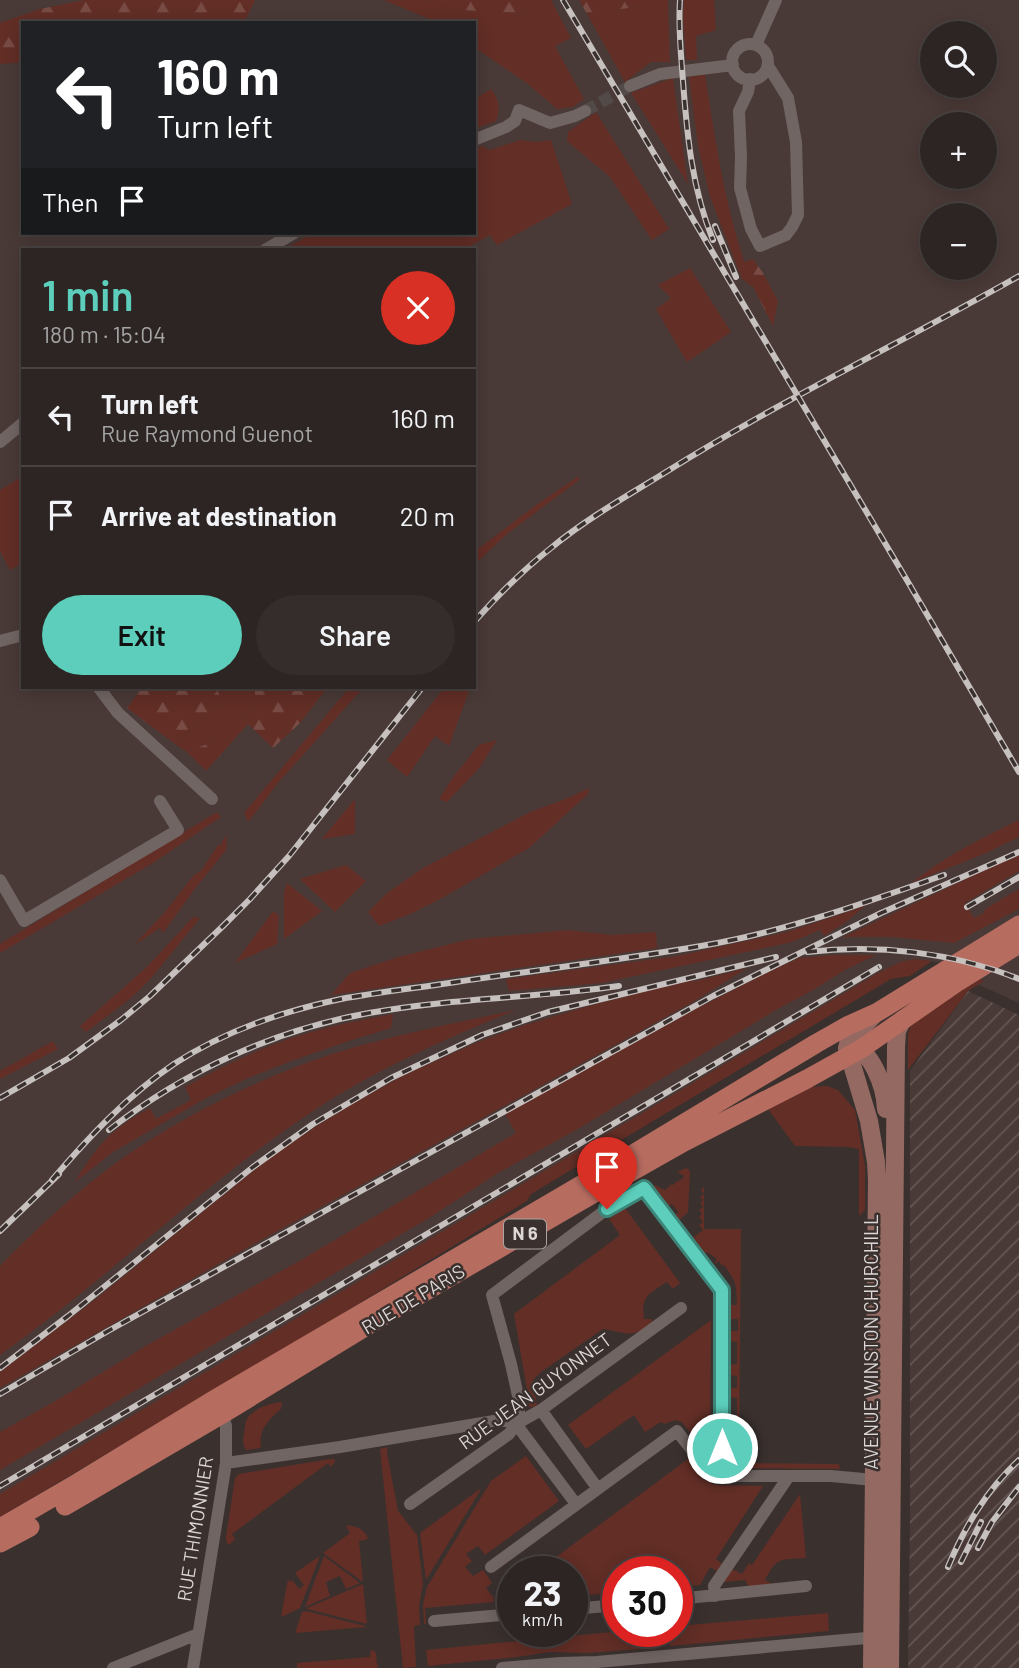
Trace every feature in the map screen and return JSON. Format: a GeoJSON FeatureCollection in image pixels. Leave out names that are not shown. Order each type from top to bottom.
{"type":"FeatureCollection","features":[{"type":"Feature","properties":{"kind":"main road","name":"N 6"},"geometry":{"type":"LineString","coordinates":[[817,1043],[876,1013],[1019,925]]}},
{"type":"Feature","properties":{"kind":"main road","name":"N 6"},"geometry":{"type":"LineString","coordinates":[[847,1054],[1019,944]]}},
{"type":"Feature","properties":{"kind":"main road"},"geometry":{"type":"LineString","coordinates":[[847,1054],[851,1037],[876,1013]]}},
{"type":"Feature","properties":{"kind":"main road","name":"AVENUE WINSTON CHURCHILL"},"geometry":{"type":"LineString","coordinates":[[890,1668],[896,1036],[903,1019]]}},
{"type":"Feature","properties":{"kind":"main road"},"geometry":{"type":"LineString","coordinates":[[817,1043],[827,1041],[880,1078],[894,1192]]}},
{"type":"Feature","properties":{"kind":"main road","name":"RUE DE PARIS"},"geometry":{"type":"LineString","coordinates":[[0,1544],[219,1406],[817,1043]]}},
{"type":"Feature","properties":{"kind":"main road","name":"AVENUE WINSTON CHURCHILL"},"geometry":{"type":"LineString","coordinates":[[847,1054],[866,1108],[876,1162],[872,1668]]}},
{"type":"Feature","properties":{"kind":"main road","name":"RUE DE PARIS"},"geometry":{"type":"LineString","coordinates":[[0,1528],[390,1312],[684,1142],[847,1054]]}},
{"type":"Feature","properties":{"kind":"street"},"geometry":{"type":"LineString","coordinates":[[756,45],[776,0]]}},
{"type":"Feature","properties":{"kind":"street"},"geometry":{"type":"LineString","coordinates":[[747,44],[756,45],[766,54],[767,68],[761,76],[750,79],[739,75],[733,65],[734,54],[747,44]]}},
{"type":"Feature","properties":{"kind":"street"},"geometry":{"type":"LineString","coordinates":[[630,86],[660,74],[733,65]]}},
{"type":"Feature","properties":{"kind":"street"},"geometry":{"type":"LineString","coordinates":[[750,79],[748,92],[739,111],[740,188],[751,229],[760,246],[786,235],[798,215],[796,142],[788,98],[767,68]]}},
{"type":"Feature","properties":{"kind":"street"},"geometry":{"type":"LineString","coordinates":[[476,139],[515,121],[519,110],[551,123],[584,111]]}},
{"type":"Feature","properties":{"kind":"street"},"geometry":{"type":"LineString","coordinates":[[268,248],[291,235]]}},
{"type":"Feature","properties":{"kind":"street"},"geometry":{"type":"LineString","coordinates":[[0,442],[21,425]]}},
{"type":"Feature","properties":{"kind":"street"},"geometry":{"type":"LineString","coordinates":[[0,641],[21,636]]}},
{"type":"Feature","properties":{"kind":"street"},"geometry":{"type":"LineString","coordinates":[[100,689],[118,713],[212,799]]}},
{"type":"Feature","properties":{"kind":"street"},"geometry":{"type":"LineString","coordinates":[[0,880],[24,921],[178,830],[160,801]]}},
{"type":"Feature","properties":{"kind":"street"},"geometry":{"type":"LineString","coordinates":[[516,1424],[520,1405],[492,1295],[607,1209],[644,1188],[722,1290],[722,1476]]}},
{"type":"Feature","properties":{"kind":"street","name":"RUE JEAN GUYONNET"},"geometry":{"type":"LineString","coordinates":[[410,1504],[509,1434],[516,1424],[541,1410],[681,1308]]}},
{"type":"Feature","properties":{"kind":"street","name":"RUE THIMONNIER"},"geometry":{"type":"LineString","coordinates":[[193,1668],[226,1464],[226,1426],[219,1406]]}},
{"type":"Feature","properties":{"kind":"street"},"geometry":{"type":"LineString","coordinates":[[541,1410],[598,1489]]}},
{"type":"Feature","properties":{"kind":"street"},"geometry":{"type":"LineString","coordinates":[[226,1464],[494,1421],[508,1421],[516,1424],[576,1504]]}},
{"type":"Feature","properties":{"kind":"street"},"geometry":{"type":"LineString","coordinates":[[491,1567],[677,1431],[712,1476],[831,1476],[874,1480]]}},
{"type":"Feature","properties":{"kind":"street"},"geometry":{"type":"LineString","coordinates":[[715,1596],[714,1586],[789,1476]]}},
{"type":"Feature","properties":{"kind":"street"},"geometry":{"type":"LineString","coordinates":[[693,1598],[806,1586]]}},
{"type":"Feature","properties":{"kind":"street"},"geometry":{"type":"LineString","coordinates":[[435,1621],[497,1615]]}},
{"type":"Feature","properties":{"kind":"street"},"geometry":{"type":"LineString","coordinates":[[113,1668],[198,1634]]}},
{"type":"Feature","properties":{"kind":"street"},"geometry":{"type":"LineString","coordinates":[[502,1668],[560,1663],[578,1666],[890,1636]]}},
{"type":"Feature","properties":{"kind":"shaded area"},"geometry":{"type":"Polygon","coordinates":[[[0,0],[1019,0],[1019,1003],[977,984],[983,981],[949,964],[915,959],[0,1499],[0,0]]]}},
{"type":"Feature","properties":{"kind":"shaded area"},"geometry":{"type":"Polygon","coordinates":[[[968,991],[1019,1015],[1019,1668],[908,1668],[910,1071],[968,991]]]}},
{"type":"Feature","properties":{"kind":"green space"},"geometry":{"type":"Polygon","coordinates":[[[84,0],[255,0],[245,21],[21,21],[21,62],[0,64],[0,23],[40,9],[84,0]]]}},
{"type":"Feature","properties":{"kind":"green space"},"geometry":{"type":"Polygon","coordinates":[[[384,0],[425,0],[462,10],[531,14],[537,0],[551,0],[571,38],[555,46],[584,99],[573,107],[557,109],[528,84],[476,48],[476,21],[434,21],[384,0]]]}},
{"type":"Feature","properties":{"kind":"green space"},"geometry":{"type":"Polygon","coordinates":[[[425,0],[537,0],[532,14],[462,10],[425,0]]]}},
{"type":"Feature","properties":{"kind":"green space"},"geometry":{"type":"Polygon","coordinates":[[[579,0],[652,0],[649,5],[587,14],[579,0]]]}},
{"type":"Feature","properties":{"kind":"green space"},"geometry":{"type":"Polygon","coordinates":[[[652,0],[668,0],[670,62],[651,62],[625,82],[587,14],[649,5],[652,0]]]}},
{"type":"Feature","properties":{"kind":"green space"},"geometry":{"type":"Polygon","coordinates":[[[684,0],[714,0],[716,30],[696,36],[697,60],[686,60],[684,0]]]}},
{"type":"Feature","properties":{"kind":"green space"},"geometry":{"type":"Polygon","coordinates":[[[705,74],[729,208],[753,287],[742,279],[710,197],[698,146],[689,77],[705,74]]]}},
{"type":"Feature","properties":{"kind":"green space"},"geometry":{"type":"Polygon","coordinates":[[[673,78],[688,184],[631,93],[673,78]]]}},
{"type":"Feature","properties":{"kind":"green space"},"geometry":{"type":"Polygon","coordinates":[[[491,89],[498,104],[496,121],[476,128],[476,99],[491,89]]]}},
{"type":"Feature","properties":{"kind":"green space"},"geometry":{"type":"Polygon","coordinates":[[[596,112],[669,229],[652,240],[610,177],[567,141],[568,132],[596,112]]]}},
{"type":"Feature","properties":{"kind":"green space"},"geometry":{"type":"Polygon","coordinates":[[[520,140],[551,140],[572,204],[497,245],[490,235],[467,248],[329,248],[327,245],[321,248],[287,248],[309,235],[476,235],[476,149],[482,146],[490,150],[520,140]]]}},
{"type":"Feature","properties":{"kind":"green space"},"geometry":{"type":"Polygon","coordinates":[[[753,259],[778,301],[773,326],[753,287],[744,262],[753,259]]]}},
{"type":"Feature","properties":{"kind":"green space"},"geometry":{"type":"Polygon","coordinates":[[[690,268],[731,332],[687,362],[656,309],[671,298],[658,285],[690,268]]]}},
{"type":"Feature","properties":{"kind":"green space"},"geometry":{"type":"Polygon","coordinates":[[[579,476],[579,480],[507,534],[476,563],[476,550],[579,476]]]}},
{"type":"Feature","properties":{"kind":"green space"},"geometry":{"type":"Polygon","coordinates":[[[21,477],[21,564],[10,570],[0,551],[0,490],[21,477]]]}},
{"type":"Feature","properties":{"kind":"green space"},"geometry":{"type":"Polygon","coordinates":[[[141,689],[215,689],[219,693],[219,704],[175,744],[127,708],[141,689]]]}},
{"type":"Feature","properties":{"kind":"green space"},"geometry":{"type":"Polygon","coordinates":[[[215,689],[255,689],[255,707],[210,743],[187,752],[175,744],[219,704],[219,693],[215,689]]]}},
{"type":"Feature","properties":{"kind":"green space"},"geometry":{"type":"Polygon","coordinates":[[[255,689],[326,689],[300,723],[273,748],[248,724],[206,771],[187,752],[210,743],[255,707],[255,689]]]}},
{"type":"Feature","properties":{"kind":"green space"},"geometry":{"type":"Polygon","coordinates":[[[348,689],[362,689],[278,783],[248,822],[244,813],[348,689]]]}},
{"type":"Feature","properties":{"kind":"green space"},"geometry":{"type":"Polygon","coordinates":[[[443,689],[470,689],[449,746],[435,736],[407,777],[387,760],[443,689]]]}},
{"type":"Feature","properties":{"kind":"green space"},"geometry":{"type":"Polygon","coordinates":[[[497,740],[480,767],[447,802],[439,799],[479,745],[497,740]]]}},
{"type":"Feature","properties":{"kind":"green space"},"geometry":{"type":"Polygon","coordinates":[[[589,788],[588,794],[529,848],[442,898],[379,926],[368,912],[387,893],[423,868],[530,812],[589,788]]]}},
{"type":"Feature","properties":{"kind":"green space"},"geometry":{"type":"Polygon","coordinates":[[[355,799],[355,834],[322,839],[355,799]]]}},
{"type":"Feature","properties":{"kind":"green space"},"geometry":{"type":"Polygon","coordinates":[[[217,812],[221,817],[153,863],[0,953],[0,944],[217,812]]]}},
{"type":"Feature","properties":{"kind":"green space"},"geometry":{"type":"Polygon","coordinates":[[[1019,820],[1019,837],[911,883],[963,848],[1019,820]]]}},
{"type":"Feature","properties":{"kind":"green space"},"geometry":{"type":"Polygon","coordinates":[[[227,835],[226,850],[163,933],[160,928],[134,945],[194,875],[201,871],[227,835]]]}},
{"type":"Feature","properties":{"kind":"green space"},"geometry":{"type":"Polygon","coordinates":[[[1019,854],[1019,871],[965,903],[974,918],[1019,889],[1019,909],[954,943],[892,937],[843,937],[1019,854]]]}},
{"type":"Feature","properties":{"kind":"green space"},"geometry":{"type":"Polygon","coordinates":[[[346,865],[366,881],[335,912],[300,879],[346,865]]]}},
{"type":"Feature","properties":{"kind":"green space"},"geometry":{"type":"Polygon","coordinates":[[[287,883],[322,911],[284,939],[284,892],[287,883]]]}},
{"type":"Feature","properties":{"kind":"green space"},"geometry":{"type":"Polygon","coordinates":[[[865,906],[824,936],[820,930],[788,943],[602,983],[509,991],[506,979],[677,956],[787,932],[865,906]]]}},
{"type":"Feature","properties":{"kind":"green space"},"geometry":{"type":"Polygon","coordinates":[[[273,911],[279,916],[277,944],[235,963],[273,911]]]}},
{"type":"Feature","properties":{"kind":"green space"},"geometry":{"type":"Polygon","coordinates":[[[193,917],[200,918],[153,976],[131,998],[86,1032],[80,1026],[148,966],[193,917]]]}},
{"type":"Feature","properties":{"kind":"green space"},"geometry":{"type":"Polygon","coordinates":[[[568,930],[613,935],[656,932],[657,948],[331,995],[350,973],[398,957],[470,939],[568,930]]]}},
{"type":"Feature","properties":{"kind":"green space"},"geometry":{"type":"Polygon","coordinates":[[[876,955],[845,970],[576,1130],[498,1173],[429,1218],[0,1470],[0,1432],[516,1133],[505,1114],[762,975],[799,958],[876,955]]]}},
{"type":"Feature","properties":{"kind":"green space"},"geometry":{"type":"Polygon","coordinates":[[[915,959],[932,961],[910,976],[891,979],[531,1194],[527,1201],[309,1334],[0,1517],[0,1494],[878,973],[900,962],[915,959]]]}},
{"type":"Feature","properties":{"kind":"green space"},"geometry":{"type":"Polygon","coordinates":[[[747,968],[693,1002],[243,1250],[0,1388],[0,1372],[88,1305],[273,1155],[321,1123],[402,1076],[478,1042],[522,1026],[687,980],[696,981],[747,968]]]}},
{"type":"Feature","properties":{"kind":"green space"},"geometry":{"type":"Polygon","coordinates":[[[977,977],[984,981],[968,991],[908,1070],[908,1034],[911,1025],[977,977]]]}},
{"type":"Feature","properties":{"kind":"green space"},"geometry":{"type":"Polygon","coordinates":[[[516,1010],[408,1057],[307,1115],[228,1173],[0,1355],[0,1266],[59,1209],[124,1157],[213,1104],[309,1062],[385,1039],[516,1010]]]}},
{"type":"Feature","properties":{"kind":"green space"},"geometry":{"type":"Polygon","coordinates":[[[393,1014],[391,1028],[294,1060],[206,1098],[113,1152],[75,1182],[98,1148],[115,1131],[150,1108],[156,1119],[191,1100],[185,1087],[212,1072],[298,1036],[393,1014]]]}},
{"type":"Feature","properties":{"kind":"green space"},"geometry":{"type":"Polygon","coordinates":[[[53,1041],[58,1049],[0,1079],[0,1071],[53,1041]]]}},
{"type":"Feature","properties":{"kind":"green space"},"geometry":{"type":"Polygon","coordinates":[[[827,1086],[838,1090],[855,1110],[865,1166],[865,1210],[859,1216],[859,1149],[795,1146],[768,1109],[810,1087],[827,1086]]]}},
{"type":"Feature","properties":{"kind":"green space"},"geometry":{"type":"Polygon","coordinates":[[[686,1168],[690,1173],[688,1212],[677,1222],[673,1221],[678,1212],[672,1204],[663,1206],[652,1188],[655,1185],[665,1190],[674,1185],[684,1176],[677,1172],[686,1168]]]}},
{"type":"Feature","properties":{"kind":"green space"},"geometry":{"type":"Polygon","coordinates":[[[704,1194],[704,1229],[741,1229],[739,1463],[839,1464],[840,1469],[727,1468],[727,1461],[737,1456],[737,1398],[728,1397],[728,1388],[737,1388],[737,1376],[729,1375],[728,1365],[737,1364],[737,1342],[729,1341],[729,1331],[738,1331],[738,1319],[729,1319],[728,1305],[737,1305],[736,1292],[734,1280],[724,1265],[719,1261],[714,1265],[717,1259],[707,1252],[700,1258],[690,1240],[703,1230],[699,1225],[703,1222],[699,1217],[702,1214],[699,1210],[703,1207],[700,1197],[704,1194]]]}},
{"type":"Feature","properties":{"kind":"green space"},"geometry":{"type":"Polygon","coordinates":[[[625,1208],[680,1283],[673,1289],[667,1282],[648,1296],[644,1305],[644,1319],[652,1319],[652,1323],[646,1328],[629,1334],[603,1329],[541,1372],[533,1380],[537,1406],[525,1408],[521,1393],[527,1390],[514,1314],[620,1235],[609,1219],[625,1208]]]}},
{"type":"Feature","properties":{"kind":"green space"},"geometry":{"type":"Polygon","coordinates":[[[711,1320],[710,1454],[706,1454],[682,1422],[661,1422],[645,1432],[634,1415],[586,1449],[568,1425],[711,1320]]]}},
{"type":"Feature","properties":{"kind":"green space"},"geometry":{"type":"Polygon","coordinates":[[[282,1402],[281,1409],[268,1421],[263,1431],[261,1448],[246,1450],[243,1440],[248,1417],[261,1407],[282,1402]]]}},
{"type":"Feature","properties":{"kind":"green space"},"geometry":{"type":"Polygon","coordinates":[[[388,1447],[398,1511],[417,1535],[423,1584],[419,1606],[420,1625],[414,1626],[416,1667],[403,1668],[380,1449],[388,1447]]]}},
{"type":"Feature","properties":{"kind":"green space"},"geometry":{"type":"Polygon","coordinates":[[[526,1456],[559,1501],[485,1555],[478,1546],[466,1554],[472,1561],[465,1567],[473,1576],[483,1570],[492,1583],[486,1588],[493,1595],[494,1602],[425,1608],[424,1624],[423,1604],[427,1587],[477,1504],[491,1481],[526,1456]]]}},
{"type":"Feature","properties":{"kind":"green space"},"geometry":{"type":"Polygon","coordinates":[[[330,1459],[335,1462],[331,1467],[328,1463],[232,1534],[235,1539],[227,1544],[235,1478],[239,1474],[330,1459]]]}},
{"type":"Feature","properties":{"kind":"green space"},"geometry":{"type":"Polygon","coordinates":[[[688,1459],[701,1478],[715,1485],[763,1486],[716,1559],[722,1564],[717,1571],[710,1567],[700,1585],[693,1586],[693,1556],[602,1556],[602,1594],[588,1595],[588,1556],[558,1556],[688,1459]]]}},
{"type":"Feature","properties":{"kind":"green space"},"geometry":{"type":"Polygon","coordinates":[[[480,1491],[426,1580],[420,1533],[480,1491]]]}},
{"type":"Feature","properties":{"kind":"green space"},"geometry":{"type":"Polygon","coordinates":[[[800,1494],[806,1558],[777,1563],[765,1580],[772,1584],[749,1588],[745,1580],[724,1582],[730,1568],[742,1574],[749,1563],[752,1565],[800,1494]]]}},
{"type":"Feature","properties":{"kind":"green space"},"geometry":{"type":"Polygon","coordinates":[[[346,1525],[360,1529],[368,1539],[359,1541],[363,1582],[323,1553],[350,1533],[346,1525]]]}},
{"type":"Feature","properties":{"kind":"green space"},"geometry":{"type":"Polygon","coordinates":[[[320,1556],[300,1608],[281,1617],[288,1579],[299,1589],[304,1585],[295,1573],[320,1556]]]}},
{"type":"Feature","properties":{"kind":"green space"},"geometry":{"type":"Polygon","coordinates":[[[324,1556],[360,1583],[346,1589],[340,1576],[326,1582],[330,1596],[305,1607],[324,1556]]]}},
{"type":"Feature","properties":{"kind":"green space"},"geometry":{"type":"Polygon","coordinates":[[[363,1584],[367,1624],[307,1609],[307,1608],[363,1584]]]}},
{"type":"Feature","properties":{"kind":"green space"},"geometry":{"type":"Polygon","coordinates":[[[302,1612],[366,1627],[295,1633],[302,1612]]]}},
{"type":"Feature","properties":{"kind":"green space"},"geometry":{"type":"Polygon","coordinates":[[[828,1613],[829,1631],[693,1644],[693,1625],[828,1613]]]}},
{"type":"Feature","properties":{"kind":"green space"},"geometry":{"type":"Polygon","coordinates":[[[602,1633],[602,1647],[653,1648],[587,1653],[549,1652],[428,1666],[426,1650],[497,1643],[497,1647],[588,1647],[588,1634],[602,1633]]]}},
{"type":"Feature","properties":{"kind":"green space"},"geometry":{"type":"Polygon","coordinates":[[[371,1649],[376,1653],[379,1665],[377,1668],[297,1668],[297,1663],[370,1657],[371,1649]]]}},
{"type":"Feature","properties":{"kind":"tunnel"},"geometry":{"type":"LineString","coordinates":[[585,111],[630,86]]}},
{"type":"Feature","properties":{"kind":"railway"},"geometry":{"type":"LineString","coordinates":[[563,0],[1019,772]]}},
{"type":"Feature","properties":{"kind":"railway"},"geometry":{"type":"LineString","coordinates":[[680,0],[680,40],[689,142],[695,182],[713,240]]}},
{"type":"Feature","properties":{"kind":"railway"},"geometry":{"type":"LineString","coordinates":[[715,226],[736,277]]}},
{"type":"Feature","properties":{"kind":"railway"},"geometry":{"type":"LineString","coordinates":[[476,620],[541,556],[607,508],[753,421],[1019,276]]}},
{"type":"Feature","properties":{"kind":"railway"},"geometry":{"type":"LineString","coordinates":[[0,1098],[69,1058],[121,1020],[223,926],[289,856],[421,689]]}},
{"type":"Feature","properties":{"kind":"railway"},"geometry":{"type":"LineString","coordinates":[[0,1394],[108,1331],[713,996],[881,913],[1019,852]]}},
{"type":"Feature","properties":{"kind":"railway"},"geometry":{"type":"LineString","coordinates":[[52,1180],[109,1118],[157,1076],[213,1042],[276,1016],[355,997],[732,940],[824,916],[944,875]]}},
{"type":"Feature","properties":{"kind":"railway"},"geometry":{"type":"LineString","coordinates":[[967,907],[1019,877]]}},
{"type":"Feature","properties":{"kind":"railway"},"geometry":{"type":"LineString","coordinates":[[807,952],[861,949],[914,952],[968,962],[1019,979]]}},
{"type":"Feature","properties":{"kind":"railway"},"geometry":{"type":"LineString","coordinates":[[0,1368],[253,1167],[313,1124],[391,1078],[482,1035],[548,1012],[776,957]]}},
{"type":"Feature","properties":{"kind":"railway"},"geometry":{"type":"LineString","coordinates":[[0,1486],[879,967]]}},
{"type":"Feature","properties":{"kind":"railway"},"geometry":{"type":"LineString","coordinates":[[109,1130],[168,1089],[232,1056],[265,1042],[334,1020],[400,1008],[619,986]]}},
{"type":"Feature","properties":{"kind":"railway"},"geometry":{"type":"LineString","coordinates":[[0,1231],[59,1174]]}},
{"type":"Feature","properties":{"kind":"railway"},"geometry":{"type":"LineString","coordinates":[[948,1567],[978,1510],[996,1484],[1019,1460]]}},
{"type":"Feature","properties":{"kind":"railway"},"geometry":{"type":"LineString","coordinates":[[978,1548],[992,1522],[1019,1487]]}},
{"type":"Feature","properties":{"kind":"railway"},"geometry":{"type":"LineString","coordinates":[[961,1562],[981,1522]]}},
{"type":"Feature","properties":{"kind":"route"},"geometry":{"type":"LineString","coordinates":[[607,1209],[644,1188],[722,1290],[722,1448]]}}]}
